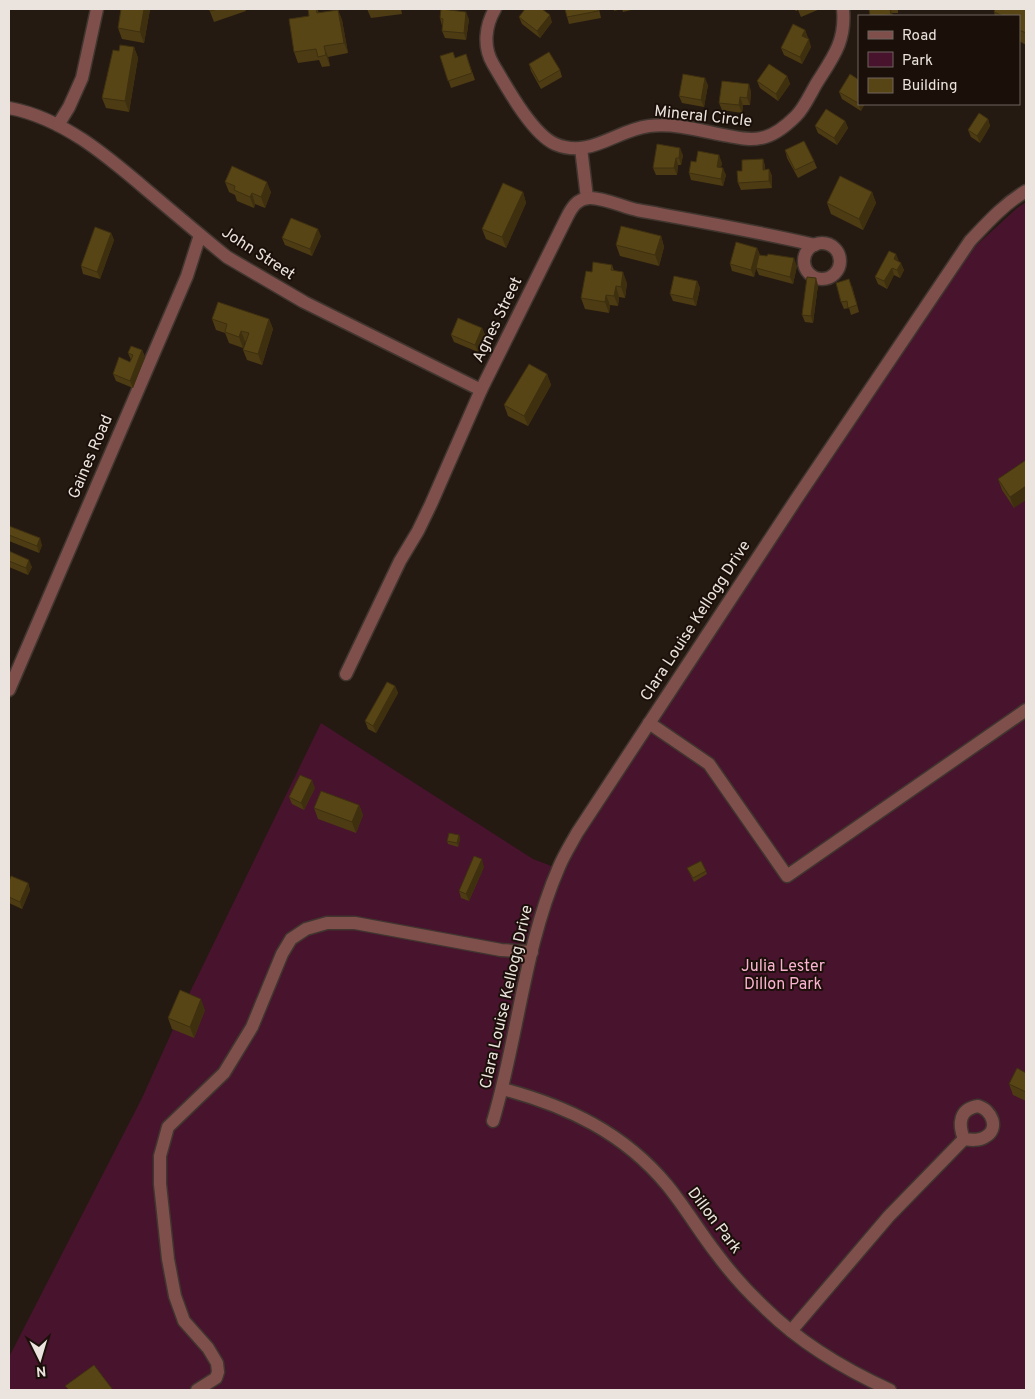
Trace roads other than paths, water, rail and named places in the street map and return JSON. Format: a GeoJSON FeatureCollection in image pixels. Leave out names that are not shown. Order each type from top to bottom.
{"type":"FeatureCollection","features":[{"type":"Feature","properties":{"kind":"street"},"geometry":{"type":"LineString","coordinates":[[58,125],[70,107],[80,84],[98,9]]}},
{"type":"Feature","properties":{"kind":"street","name":"Mineral Circle"},"geometry":{"type":"LineString","coordinates":[[495,9],[487,28],[486,41],[488,55],[493,64],[536,128],[547,139],[567,147],[581,148],[602,144],[637,128],[659,125],[746,139],[762,138],[779,130],[796,116],[837,51],[842,36],[843,9]]}},
{"type":"Feature","properties":{"kind":"street","name":"John Street"},"geometry":{"type":"LineString","coordinates":[[9,108],[26,111],[58,125],[85,140],[238,264],[304,302],[481,390]]}},
{"type":"Feature","properties":{"kind":"street"},"geometry":{"type":"LineString","coordinates":[[581,148],[587,198],[594,198],[635,209],[740,228],[814,245]]}},
{"type":"Feature","properties":{"kind":"street","name":"Clara Louise Kellogg Drive"},"geometry":{"type":"LineString","coordinates":[[493,1121],[503,1089],[532,952],[547,899],[560,866],[577,833],[970,241],[1012,200],[1026,191]]}},
{"type":"Feature","properties":{"kind":"street","name":"Agnes Street"},"geometry":{"type":"LineString","coordinates":[[346,674],[400,561],[418,532],[481,390],[567,217],[580,200],[587,198]]}},
{"type":"Feature","properties":{"kind":"street","name":"Gaines Road"},"geometry":{"type":"LineString","coordinates":[[9,690],[187,276],[200,235]]}},
{"type":"Feature","properties":{"kind":"street"},"geometry":{"type":"LineString","coordinates":[[649,723],[709,764],[787,876],[1026,710]]}},
{"type":"Feature","properties":{"kind":"street"},"geometry":{"type":"LineString","coordinates":[[196,1390],[216,1378],[218,1372],[217,1363],[208,1348],[184,1321],[175,1296],[168,1259],[160,1184],[160,1156],[168,1127],[224,1073],[252,1027],[282,954],[291,939],[306,929],[327,923],[355,923],[501,950],[532,952]]}},
{"type":"Feature","properties":{"kind":"street","name":"Dillon Park"},"geometry":{"type":"LineString","coordinates":[[503,1089],[530,1096],[576,1114],[608,1132],[640,1157],[667,1185],[716,1254],[764,1308],[817,1350],[853,1373],[890,1390]]}},
{"type":"Feature","properties":{"kind":"street"},"geometry":{"type":"LineString","coordinates":[[791,1331],[889,1216],[964,1139]]}},
{"type":"Feature","properties":{"kind":"park label","name":"Julia Lester Dillon Park"},"geometry":{"type":"Point","coordinates":[783,976]}}]}
